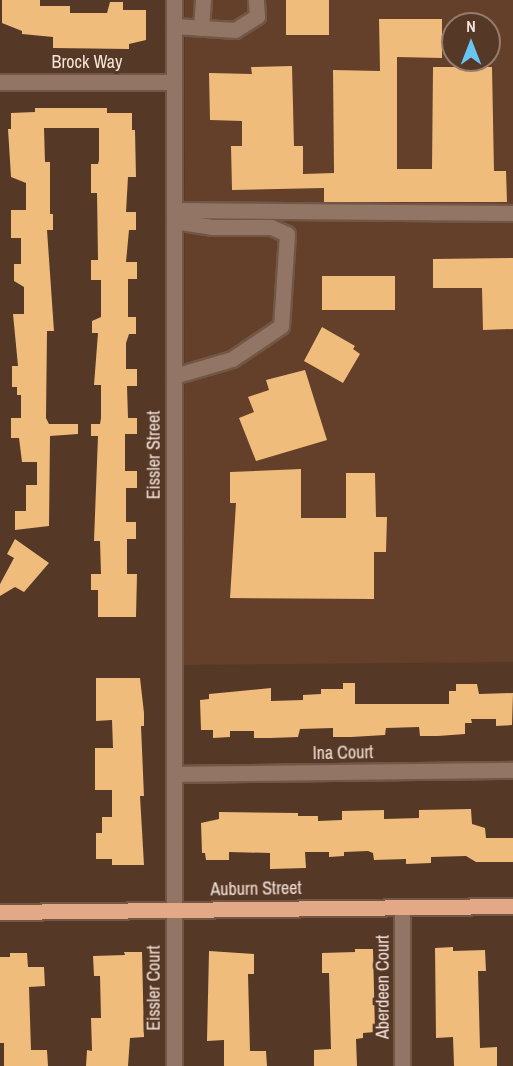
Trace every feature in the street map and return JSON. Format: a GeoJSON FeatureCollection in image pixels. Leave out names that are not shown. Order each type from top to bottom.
{"type":"FeatureCollection","features":[{"type":"Feature","properties":{"kind":"main road","name":"Auburn Street"},"geometry":{"type":"LineString","coordinates":[[0,912],[513,906]]}},
{"type":"Feature","properties":{"kind":"street","name":"Eissler Street"},"geometry":{"type":"LineString","coordinates":[[174,0],[174,910]]}},
{"type":"Feature","properties":{"kind":"street"},"geometry":{"type":"LineString","coordinates":[[201,28],[203,0]]}},
{"type":"Feature","properties":{"kind":"street"},"geometry":{"type":"LineString","coordinates":[[174,26],[235,30],[257,16],[256,0]]}},
{"type":"Feature","properties":{"kind":"street","name":"Brock Way"},"geometry":{"type":"LineString","coordinates":[[0,82],[174,82]]}},
{"type":"Feature","properties":{"kind":"street"},"geometry":{"type":"LineString","coordinates":[[174,216],[513,213]]}},
{"type":"Feature","properties":{"kind":"street"},"geometry":{"type":"LineString","coordinates":[[174,216],[202,225],[271,227],[287,234],[281,326],[232,359],[174,376]]}},
{"type":"Feature","properties":{"kind":"street","name":"Ina Court"},"geometry":{"type":"LineString","coordinates":[[174,774],[513,770]]}},
{"type":"Feature","properties":{"kind":"street","name":"Aberdeen Court"},"geometry":{"type":"LineString","coordinates":[[402,907],[402,1066]]}},
{"type":"Feature","properties":{"kind":"street","name":"Eissler Court"},"geometry":{"type":"LineString","coordinates":[[174,910],[174,1066]]}},
{"type":"Feature","properties":{"kind":"shaded area"},"geometry":{"type":"Polygon","coordinates":[[[185,0],[513,0],[513,662],[184,665],[185,0]]]}},
{"type":"Feature","properties":{"kind":"building"},"geometry":{"type":"Polygon","coordinates":[[[2,0],[40,0],[40,6],[70,6],[70,13],[107,13],[110,2],[123,2],[123,10],[146,10],[146,40],[129,44],[129,49],[53,48],[53,37],[22,34],[22,31],[2,23],[2,0]]]}},
{"type":"Feature","properties":{"kind":"building"},"geometry":{"type":"Polygon","coordinates":[[[286,0],[329,0],[329,35],[286,35],[286,0]]]}},
{"type":"Feature","properties":{"kind":"building"},"geometry":{"type":"Polygon","coordinates":[[[379,19],[441,19],[441,58],[397,57],[397,169],[432,169],[433,67],[441,67],[441,72],[492,72],[494,171],[506,171],[507,202],[324,202],[324,188],[232,190],[231,146],[242,146],[242,121],[210,120],[209,73],[252,74],[251,67],[292,66],[294,146],[303,146],[303,174],[334,173],[333,70],[380,71],[379,19]]]}},
{"type":"Feature","properties":{"kind":"building"},"geometry":{"type":"Polygon","coordinates":[[[35,108],[107,108],[107,113],[132,113],[132,130],[135,130],[136,177],[128,177],[126,212],[136,212],[136,230],[129,230],[126,262],[137,262],[137,279],[128,279],[128,317],[136,317],[136,334],[129,334],[126,343],[126,369],[137,369],[137,386],[127,386],[128,418],[137,418],[137,434],[125,434],[125,471],[137,471],[137,488],[126,488],[126,522],[136,522],[136,539],[127,539],[127,574],[137,574],[136,617],[98,617],[98,590],[91,590],[91,574],[101,574],[100,541],[94,541],[98,436],[91,436],[91,424],[100,424],[101,418],[101,385],[94,385],[98,333],[92,333],[92,321],[101,317],[101,280],[91,280],[91,260],[98,260],[97,193],[91,193],[91,164],[98,164],[99,160],[99,128],[44,128],[45,162],[50,162],[50,214],[53,214],[53,230],[47,230],[54,331],[47,331],[46,418],[49,424],[78,424],[78,434],[50,436],[49,526],[15,530],[15,511],[26,511],[26,485],[37,485],[37,462],[22,462],[19,438],[11,438],[11,418],[21,418],[21,395],[17,395],[17,387],[12,387],[12,366],[18,366],[13,314],[24,314],[24,287],[14,281],[14,264],[21,264],[21,238],[11,238],[11,210],[26,210],[26,183],[11,177],[8,129],[11,129],[11,113],[35,112],[35,108]]]}},
{"type":"Feature","properties":{"kind":"building"},"geometry":{"type":"Polygon","coordinates":[[[513,258],[513,329],[483,330],[482,288],[433,288],[433,259],[513,258]]]}},
{"type":"Feature","properties":{"kind":"building"},"geometry":{"type":"Polygon","coordinates":[[[322,276],[395,276],[395,310],[322,310],[322,276]]]}},
{"type":"Feature","properties":{"kind":"building"},"geometry":{"type":"Polygon","coordinates":[[[322,327],[355,346],[353,349],[360,354],[343,383],[304,361],[322,327]]]}},
{"type":"Feature","properties":{"kind":"building"},"geometry":{"type":"Polygon","coordinates":[[[305,370],[327,440],[256,461],[239,418],[254,412],[248,397],[269,390],[266,380],[305,370]]]}},
{"type":"Feature","properties":{"kind":"building"},"geometry":{"type":"Polygon","coordinates":[[[301,469],[301,518],[346,518],[346,473],[375,473],[376,517],[387,517],[386,552],[374,552],[374,599],[230,598],[236,503],[230,503],[230,472],[301,469]]]}},
{"type":"Feature","properties":{"kind":"building"},"geometry":{"type":"Polygon","coordinates":[[[15,539],[49,563],[24,592],[15,587],[0,596],[0,584],[14,558],[7,554],[15,539]]]}},
{"type":"Feature","properties":{"kind":"building"},"geometry":{"type":"Polygon","coordinates":[[[96,678],[140,678],[144,713],[144,726],[141,726],[144,796],[140,796],[144,865],[112,865],[112,859],[96,859],[96,833],[102,833],[102,817],[112,817],[112,790],[95,790],[95,748],[113,748],[112,720],[96,721],[96,678]]]}},
{"type":"Feature","properties":{"kind":"building"},"geometry":{"type":"Polygon","coordinates":[[[343,683],[355,683],[355,704],[449,704],[449,691],[456,691],[456,684],[477,684],[479,694],[513,693],[512,725],[496,726],[496,719],[471,719],[472,723],[465,723],[465,734],[438,736],[420,736],[419,727],[386,728],[385,735],[351,737],[333,737],[333,728],[300,729],[298,737],[270,738],[254,738],[254,731],[230,731],[230,737],[213,738],[213,730],[201,730],[200,700],[209,699],[209,694],[271,688],[271,701],[303,700],[303,695],[321,694],[321,689],[343,689],[343,683]]]}},
{"type":"Feature","properties":{"kind":"building"},"geometry":{"type":"Polygon","coordinates":[[[471,809],[472,824],[485,828],[486,838],[513,838],[513,862],[476,862],[466,856],[431,857],[431,863],[406,864],[406,859],[374,860],[373,853],[368,851],[344,852],[344,856],[329,857],[329,852],[305,852],[306,868],[270,869],[270,853],[229,852],[229,860],[206,860],[205,853],[202,853],[201,823],[219,819],[219,812],[298,813],[298,816],[318,816],[318,821],[342,820],[342,811],[384,810],[384,819],[419,818],[419,810],[471,809]]]}},
{"type":"Feature","properties":{"kind":"building"},"geometry":{"type":"Polygon","coordinates":[[[453,947],[453,951],[485,950],[486,971],[478,971],[480,1048],[497,1047],[497,1066],[454,1066],[453,1037],[436,1038],[435,948],[453,947]]]}},
{"type":"Feature","properties":{"kind":"building"},"geometry":{"type":"Polygon","coordinates":[[[355,949],[373,949],[375,1032],[363,1033],[363,1038],[356,1039],[357,1066],[314,1066],[314,1050],[331,1049],[329,973],[322,973],[322,953],[355,952],[355,949]]]}},
{"type":"Feature","properties":{"kind":"building"},"geometry":{"type":"Polygon","coordinates":[[[209,951],[254,954],[254,974],[248,974],[250,1051],[266,1051],[267,1066],[224,1066],[224,1040],[207,1041],[209,951]]]}},
{"type":"Feature","properties":{"kind":"building"},"geometry":{"type":"Polygon","coordinates":[[[124,952],[142,952],[144,1037],[130,1038],[128,1066],[86,1066],[87,1050],[92,1051],[91,1018],[101,1018],[100,976],[94,976],[93,956],[125,955],[124,952]]]}},
{"type":"Feature","properties":{"kind":"building"},"geometry":{"type":"Polygon","coordinates":[[[10,953],[27,953],[28,967],[44,967],[45,986],[29,987],[31,1050],[47,1050],[48,1066],[4,1066],[4,1043],[0,1043],[0,957],[10,957],[10,953]]]}}]}
